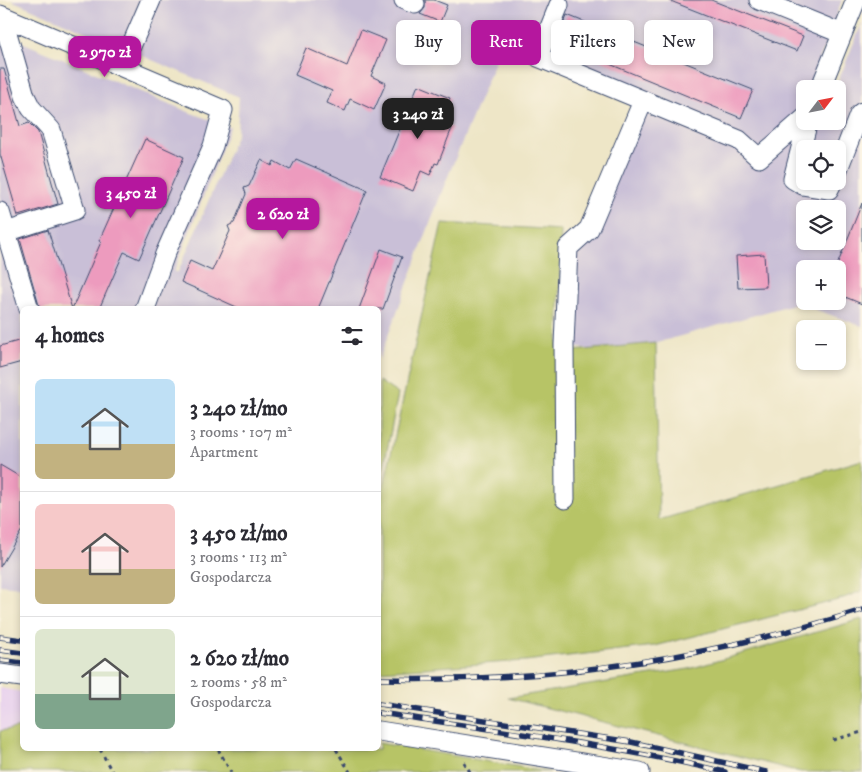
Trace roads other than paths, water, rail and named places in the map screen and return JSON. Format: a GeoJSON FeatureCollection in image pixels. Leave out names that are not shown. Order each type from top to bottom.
{"type":"FeatureCollection","features":[{"type":"Feature","properties":{"kind":"street"},"geometry":{"type":"LineString","coordinates":[[122,68],[152,0]]}},
{"type":"Feature","properties":{"kind":"street"},"geometry":{"type":"LineString","coordinates":[[759,0],[838,32]]}},
{"type":"Feature","properties":{"kind":"street"},"geometry":{"type":"LineString","coordinates":[[824,80],[856,0]]}},
{"type":"Feature","properties":{"kind":"street"},"geometry":{"type":"LineString","coordinates":[[559,5],[538,58],[739,140],[759,158],[796,126]]}},
{"type":"Feature","properties":{"kind":"street"},"geometry":{"type":"LineString","coordinates":[[5,17],[223,110],[213,146],[164,254],[146,306]]}},
{"type":"Feature","properties":{"kind":"street"},"geometry":{"type":"LineString","coordinates":[[5,17],[7,33],[25,96],[31,108],[51,130],[75,210],[6,232]]}},
{"type":"Feature","properties":{"kind":"street"},"geometry":{"type":"LineString","coordinates":[[565,499],[564,345],[568,248],[589,229],[643,101]]}},
{"type":"Feature","properties":{"kind":"street"},"geometry":{"type":"LineString","coordinates":[[846,147],[858,115],[862,112]]}},
{"type":"Feature","properties":{"kind":"street"},"geometry":{"type":"LineString","coordinates":[[796,167],[793,179],[796,181]]}},
{"type":"Feature","properties":{"kind":"street"},"geometry":{"type":"LineString","coordinates":[[0,212],[28,306]]}},
{"type":"Feature","properties":{"kind":"street"},"geometry":{"type":"LineString","coordinates":[[0,674],[20,677]]}},
{"type":"Feature","properties":{"kind":"street"},"geometry":{"type":"LineString","coordinates":[[381,731],[640,772]]}},
{"type":"Feature","properties":{"kind":"railway"},"geometry":{"type":"LineString","coordinates":[[381,679],[501,677],[623,664],[744,642],[862,610]]}},
{"type":"Feature","properties":{"kind":"railway"},"geometry":{"type":"LineString","coordinates":[[0,637],[20,640]]}},
{"type":"Feature","properties":{"kind":"railway"},"geometry":{"type":"LineString","coordinates":[[0,650],[20,653]]}},
{"type":"Feature","properties":{"kind":"railway"},"geometry":{"type":"LineString","coordinates":[[0,660],[20,663]]}},
{"type":"Feature","properties":{"kind":"railway"},"geometry":{"type":"LineString","coordinates":[[381,704],[631,742],[766,772]]}},
{"type":"Feature","properties":{"kind":"railway"},"geometry":{"type":"LineString","coordinates":[[381,713],[596,746],[725,772]]}}]}
